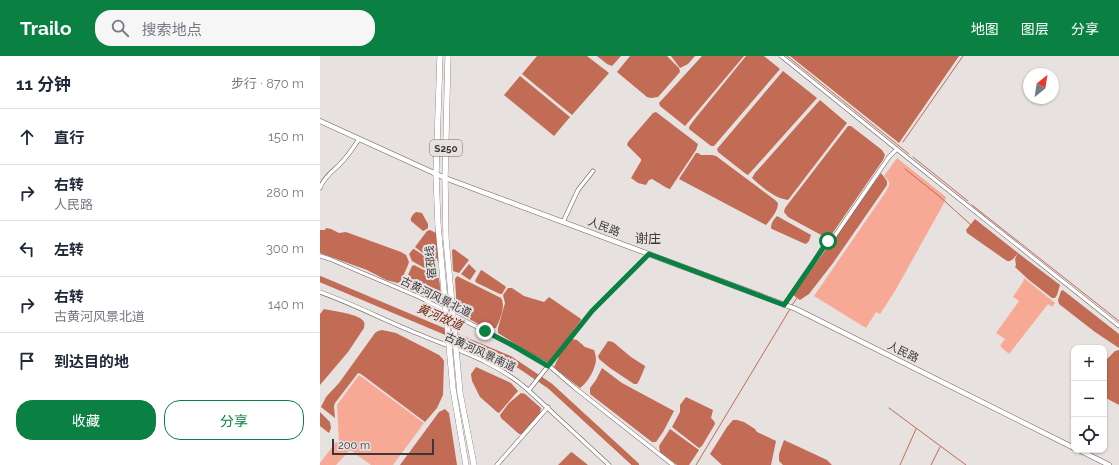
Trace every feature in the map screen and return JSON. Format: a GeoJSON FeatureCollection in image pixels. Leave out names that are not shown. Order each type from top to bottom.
{"type":"FeatureCollection","features":[{"type":"Feature","properties":{"kind":"main road","name":"宿邳线"},"geometry":{"type":"LineString","coordinates":[[440,56],[436,174],[438,225],[452,389],[466,465]]}},
{"type":"Feature","properties":{"kind":"main road","name":"宿邳线"},"geometry":{"type":"LineString","coordinates":[[448,56],[445,178],[446,239],[460,393],[474,465]]}},
{"type":"Feature","properties":{"kind":"street"},"geometry":{"type":"LineString","coordinates":[[781,56],[1119,326]]}},
{"type":"Feature","properties":{"kind":"street","name":"人民路"},"geometry":{"type":"LineString","coordinates":[[320,121],[445,178],[789,306],[1071,447]]}},
{"type":"Feature","properties":{"kind":"street"},"geometry":{"type":"LineString","coordinates":[[320,186],[350,152],[359,138]]}},
{"type":"Feature","properties":{"kind":"street"},"geometry":{"type":"LineString","coordinates":[[789,306],[826,242],[834,237],[886,162],[897,149]]}},
{"type":"Feature","properties":{"kind":"street"},"geometry":{"type":"LineString","coordinates":[[563,222],[578,190],[593,171]]}},
{"type":"Feature","properties":{"kind":"street"},"geometry":{"type":"LineString","coordinates":[[530,389],[592,311],[649,254]]}},
{"type":"Feature","properties":{"kind":"street","name":"古黄河风景北道"},"geometry":{"type":"LineString","coordinates":[[320,256],[419,297],[512,345],[548,367],[673,465]]}},
{"type":"Feature","properties":{"kind":"street","name":"古黄河风景南道"},"geometry":{"type":"LineString","coordinates":[[320,292],[477,358],[516,378],[530,389],[548,408],[609,465]]}},
{"type":"Feature","properties":{"kind":"street"},"geometry":{"type":"LineString","coordinates":[[497,465],[548,408]]}},
{"type":"Feature","properties":{"kind":"street"},"geometry":{"type":"LineString","coordinates":[[1085,453],[1109,465]]}},
{"type":"Feature","properties":{"kind":"shaded area"},"geometry":{"type":"Polygon","coordinates":[[[537,56],[587,56],[609,73],[572,115],[522,74],[537,56]]]}},
{"type":"Feature","properties":{"kind":"shaded area"},"geometry":{"type":"Polygon","coordinates":[[[597,56],[621,56],[612,66],[597,56]]]}},
{"type":"Feature","properties":{"kind":"shaded area"},"geometry":{"type":"Polygon","coordinates":[[[630,56],[667,56],[679,68],[680,72],[658,97],[647,97],[617,72],[630,56]]]}},
{"type":"Feature","properties":{"kind":"shaded area"},"geometry":{"type":"Polygon","coordinates":[[[671,56],[695,56],[688,64],[680,68],[671,56]]]}},
{"type":"Feature","properties":{"kind":"shaded area"},"geometry":{"type":"Polygon","coordinates":[[[702,56],[744,56],[685,126],[660,106],[659,103],[702,56]]]}},
{"type":"Feature","properties":{"kind":"shaded area"},"geometry":{"type":"Polygon","coordinates":[[[746,56],[764,56],[780,69],[714,146],[711,146],[689,129],[689,127],[746,56]]]}},
{"type":"Feature","properties":{"kind":"shaded area"},"geometry":{"type":"Polygon","coordinates":[[[790,56],[959,56],[899,143],[790,56]]]}},
{"type":"Feature","properties":{"kind":"shaded area"},"geometry":{"type":"Polygon","coordinates":[[[783,71],[817,98],[748,175],[718,152],[717,149],[783,71]]]}},
{"type":"Feature","properties":{"kind":"shaded area"},"geometry":{"type":"Polygon","coordinates":[[[520,76],[570,117],[554,136],[504,95],[520,76]]]}},
{"type":"Feature","properties":{"kind":"shaded area"},"geometry":{"type":"Polygon","coordinates":[[[820,100],[847,123],[788,200],[778,197],[768,192],[752,178],[820,100]]]}},
{"type":"Feature","properties":{"kind":"shaded area"},"geometry":{"type":"Polygon","coordinates":[[[656,112],[698,144],[696,150],[670,189],[652,179],[649,180],[646,185],[638,183],[631,178],[641,159],[627,145],[628,142],[653,113],[656,112]]]}},
{"type":"Feature","properties":{"kind":"shaded area"},"geometry":{"type":"Polygon","coordinates":[[[848,126],[851,126],[882,150],[885,155],[832,234],[823,236],[788,217],[784,212],[785,208],[848,126]]]}},
{"type":"Feature","properties":{"kind":"shaded area"},"geometry":{"type":"Polygon","coordinates":[[[696,153],[701,155],[716,156],[778,203],[776,212],[766,225],[679,179],[696,153]]]}},
{"type":"Feature","properties":{"kind":"shaded area"},"geometry":{"type":"Polygon","coordinates":[[[897,158],[946,197],[895,291],[880,314],[876,312],[866,328],[814,296],[885,193],[889,182],[884,176],[897,158]]]}},
{"type":"Feature","properties":{"kind":"shaded area"},"geometry":{"type":"Polygon","coordinates":[[[881,173],[887,181],[887,185],[833,263],[809,294],[800,300],[793,295],[881,173]]]}},
{"type":"Feature","properties":{"kind":"shaded area"},"geometry":{"type":"Polygon","coordinates":[[[416,212],[422,213],[428,224],[428,228],[423,231],[411,221],[412,216],[416,212]]]}},
{"type":"Feature","properties":{"kind":"shaded area"},"geometry":{"type":"Polygon","coordinates":[[[777,216],[811,235],[809,241],[806,244],[772,229],[772,223],[777,216]]]}},
{"type":"Feature","properties":{"kind":"shaded area"},"geometry":{"type":"Polygon","coordinates":[[[975,219],[1018,253],[1013,259],[1007,261],[967,233],[966,230],[975,219]]]}},
{"type":"Feature","properties":{"kind":"shaded area"},"geometry":{"type":"Polygon","coordinates":[[[326,228],[339,233],[346,232],[406,255],[409,262],[401,281],[398,283],[386,280],[367,270],[320,253],[320,230],[325,230],[326,228]]]}},
{"type":"Feature","properties":{"kind":"shaded area"},"geometry":{"type":"Polygon","coordinates":[[[430,230],[436,233],[437,236],[439,261],[432,260],[415,247],[427,231],[430,230]]]}},
{"type":"Feature","properties":{"kind":"shaded area"},"geometry":{"type":"Polygon","coordinates":[[[413,249],[432,261],[428,269],[412,261],[409,254],[413,249]]]}},
{"type":"Feature","properties":{"kind":"shaded area"},"geometry":{"type":"Polygon","coordinates":[[[454,249],[469,260],[459,273],[453,271],[452,250],[454,249]]]}},
{"type":"Feature","properties":{"kind":"shaded area"},"geometry":{"type":"Polygon","coordinates":[[[1018,253],[1060,285],[1055,298],[1052,298],[1015,267],[1015,259],[1018,253]]]}},
{"type":"Feature","properties":{"kind":"shaded area"},"geometry":{"type":"Polygon","coordinates":[[[469,264],[476,271],[470,280],[461,274],[469,264]]]}},
{"type":"Feature","properties":{"kind":"shaded area"},"geometry":{"type":"Polygon","coordinates":[[[414,265],[439,278],[442,303],[407,287],[404,284],[412,266],[414,265]]]}},
{"type":"Feature","properties":{"kind":"shaded area"},"geometry":{"type":"Polygon","coordinates":[[[481,270],[506,287],[502,294],[475,281],[481,270]]]}},
{"type":"Feature","properties":{"kind":"shaded area"},"geometry":{"type":"Polygon","coordinates":[[[457,276],[501,298],[503,309],[496,328],[487,329],[457,312],[455,279],[457,276]]]}},
{"type":"Feature","properties":{"kind":"shaded area"},"geometry":{"type":"Polygon","coordinates":[[[1024,278],[1055,303],[1052,307],[1048,304],[1009,354],[1000,346],[1005,339],[996,333],[1019,301],[1013,297],[1024,278]]]}},
{"type":"Feature","properties":{"kind":"shaded area"},"geometry":{"type":"Polygon","coordinates":[[[508,288],[512,288],[524,296],[544,302],[549,297],[581,319],[549,363],[544,362],[498,333],[505,303],[503,295],[508,288]]]}},
{"type":"Feature","properties":{"kind":"shaded area"},"geometry":{"type":"Polygon","coordinates":[[[1063,290],[1119,334],[1119,348],[1095,332],[1059,304],[1058,300],[1061,291],[1063,290]]]}},
{"type":"Feature","properties":{"kind":"shaded area"},"geometry":{"type":"Polygon","coordinates":[[[324,309],[358,317],[364,322],[364,328],[348,352],[320,385],[320,314],[324,309]]]}},
{"type":"Feature","properties":{"kind":"shaded area"},"geometry":{"type":"Polygon","coordinates":[[[382,330],[396,333],[439,355],[444,361],[443,395],[437,408],[425,422],[358,373],[335,403],[335,418],[321,407],[326,397],[339,383],[375,333],[382,330]]]}},
{"type":"Feature","properties":{"kind":"shaded area"},"geometry":{"type":"Polygon","coordinates":[[[572,339],[577,340],[585,347],[594,350],[596,356],[593,372],[580,388],[554,367],[560,354],[572,339]]]}},
{"type":"Feature","properties":{"kind":"shaded area"},"geometry":{"type":"Polygon","coordinates":[[[608,341],[613,342],[645,366],[637,384],[634,384],[599,359],[598,356],[608,341]]]}},
{"type":"Feature","properties":{"kind":"shaded area"},"geometry":{"type":"Polygon","coordinates":[[[1119,350],[1119,405],[1107,399],[1107,359],[1115,351],[1119,350]]]}},
{"type":"Feature","properties":{"kind":"shaded area"},"geometry":{"type":"Polygon","coordinates":[[[476,367],[511,383],[518,391],[499,413],[480,397],[472,381],[471,374],[476,367]]]}},
{"type":"Feature","properties":{"kind":"shaded area"},"geometry":{"type":"Polygon","coordinates":[[[602,368],[622,383],[674,411],[656,442],[652,442],[590,394],[590,388],[602,368]]]}},
{"type":"Feature","properties":{"kind":"shaded area"},"geometry":{"type":"Polygon","coordinates":[[[359,375],[424,423],[393,465],[371,465],[350,450],[336,465],[320,465],[336,442],[339,442],[337,405],[359,375]]]}},
{"type":"Feature","properties":{"kind":"shaded area"},"geometry":{"type":"Polygon","coordinates":[[[521,393],[525,394],[541,408],[540,414],[523,434],[519,434],[501,418],[500,415],[509,403],[521,393]]]}},
{"type":"Feature","properties":{"kind":"shaded area"},"geometry":{"type":"Polygon","coordinates":[[[686,397],[713,410],[711,418],[715,424],[702,446],[699,448],[672,427],[680,412],[680,405],[686,397]]]}},
{"type":"Feature","properties":{"kind":"shaded area"},"geometry":{"type":"Polygon","coordinates":[[[445,409],[449,413],[457,465],[400,465],[439,412],[445,409]]]}},
{"type":"Feature","properties":{"kind":"shaded area"},"geometry":{"type":"Polygon","coordinates":[[[320,412],[330,422],[331,428],[329,433],[320,426],[320,412]]]}},
{"type":"Feature","properties":{"kind":"shaded area"},"geometry":{"type":"Polygon","coordinates":[[[733,420],[744,422],[757,432],[776,441],[771,465],[722,465],[710,454],[733,420]]]}},
{"type":"Feature","properties":{"kind":"shaded area"},"geometry":{"type":"Polygon","coordinates":[[[670,429],[699,450],[689,465],[677,465],[660,452],[659,446],[670,429]]]}},
{"type":"Feature","properties":{"kind":"shaded area"},"geometry":{"type":"Polygon","coordinates":[[[784,440],[827,460],[832,465],[783,465],[779,461],[779,454],[784,440]]]}},
{"type":"Feature","properties":{"kind":"shaded area"},"geometry":{"type":"Polygon","coordinates":[[[571,452],[573,453],[588,465],[558,465],[571,452]]]}},
{"type":"Feature","properties":{"kind":"waterway"},"geometry":{"type":"LineString","coordinates":[[787,56],[909,154]]}},
{"type":"Feature","properties":{"kind":"waterway"},"geometry":{"type":"LineString","coordinates":[[903,142],[963,56]]}},
{"type":"Feature","properties":{"kind":"waterway"},"geometry":{"type":"LineString","coordinates":[[913,157],[968,201]]}},
{"type":"Feature","properties":{"kind":"waterway"},"geometry":{"type":"LineString","coordinates":[[905,169],[939,196],[971,225]]}},
{"type":"Feature","properties":{"kind":"waterway"},"geometry":{"type":"LineString","coordinates":[[972,205],[1119,321]]}},
{"type":"Feature","properties":{"kind":"waterway","name":"黄河故道"},"geometry":{"type":"LineString","coordinates":[[320,279],[510,359],[550,386],[636,465]]}},
{"type":"Feature","properties":{"kind":"waterway"},"geometry":{"type":"LineString","coordinates":[[792,305],[797,298]]}},
{"type":"Feature","properties":{"kind":"waterway"},"geometry":{"type":"LineString","coordinates":[[696,465],[790,309]]}},
{"type":"Feature","properties":{"kind":"waterway"},"geometry":{"type":"LineString","coordinates":[[889,408],[966,465]]}},
{"type":"Feature","properties":{"kind":"waterway"},"geometry":{"type":"LineString","coordinates":[[900,465],[916,429]]}},
{"type":"Feature","properties":{"kind":"waterway"},"geometry":{"type":"LineString","coordinates":[[931,465],[940,447]]}},
{"type":"Feature","properties":{"kind":"district","name":"谢庄"},"geometry":{"type":"Point","coordinates":[648,238]}},
{"type":"Feature","properties":{"kind":"route"},"geometry":{"type":"LineString","coordinates":[[485,331],[547,364],[548,366],[592,311],[649,254],[784,305],[813,264],[823,246],[828,241]]}}]}
